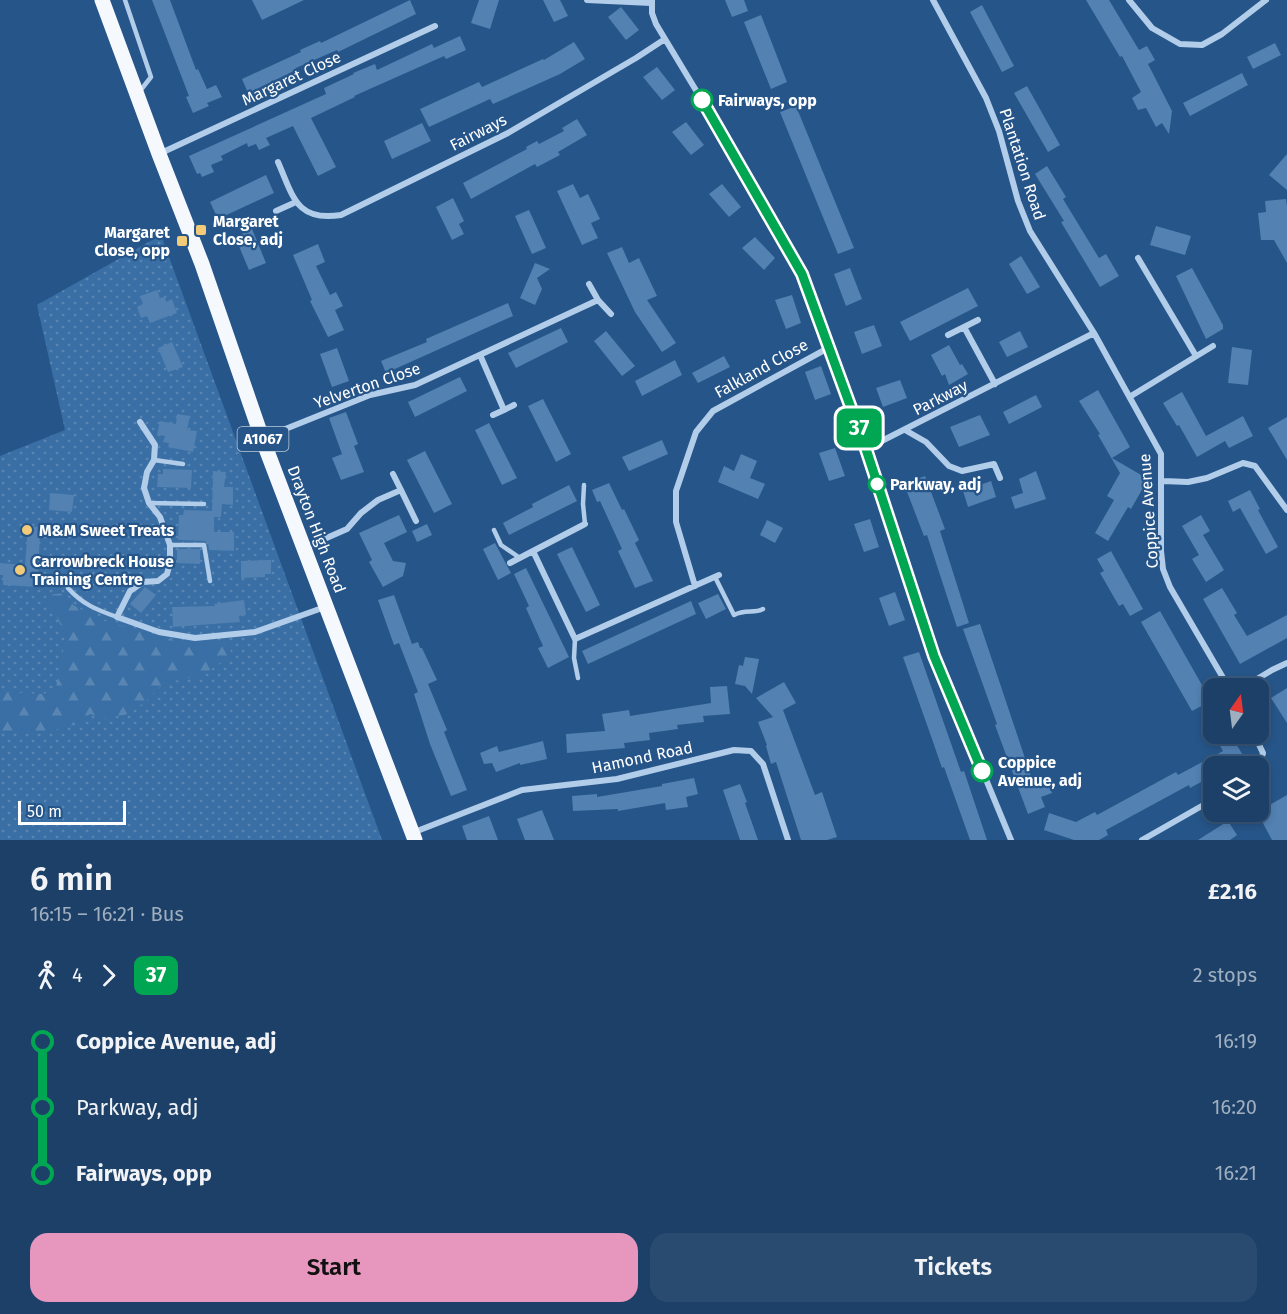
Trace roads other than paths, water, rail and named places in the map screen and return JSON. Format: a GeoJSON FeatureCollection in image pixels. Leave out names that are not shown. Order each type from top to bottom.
{"type":"FeatureCollection","features":[{"type":"Feature","properties":{"kind":"main road","name":"Drayton High Road"},"geometry":{"type":"LineString","coordinates":[[102,0],[202,264],[262,438],[413,836]]}},
{"type":"Feature","properties":{"kind":"street"},"geometry":{"type":"LineString","coordinates":[[587,0],[589,2],[652,2],[652,13],[665,39],[738,160],[802,274],[866,449],[934,656],[1011,840]]}},
{"type":"Feature","properties":{"kind":"street","name":"Plantation Road"},"geometry":{"type":"LineString","coordinates":[[933,0],[987,98],[999,131],[1018,201],[1030,231],[1094,333]]}},
{"type":"Feature","properties":{"kind":"street"},"geometry":{"type":"LineString","coordinates":[[1129,0],[1152,28],[1180,45],[1202,45],[1222,34],[1266,0]]}},
{"type":"Feature","properties":{"kind":"street","name":"Margaret Close"},"geometry":{"type":"LineString","coordinates":[[159,154],[435,26]]}},
{"type":"Feature","properties":{"kind":"street","name":"Fairways"},"geometry":{"type":"LineString","coordinates":[[296,202],[310,215],[325,218],[341,215],[508,132],[665,39]]}},
{"type":"Feature","properties":{"kind":"street"},"geometry":{"type":"LineString","coordinates":[[276,211],[296,202],[278,162]]}},
{"type":"Feature","properties":{"kind":"street"},"geometry":{"type":"LineString","coordinates":[[1138,258],[1196,356]]}},
{"type":"Feature","properties":{"kind":"street"},"geometry":{"type":"LineString","coordinates":[[589,284],[598,300],[611,314]]}},
{"type":"Feature","properties":{"kind":"street","name":"Yelverton Close"},"geometry":{"type":"LineString","coordinates":[[262,438],[370,395],[415,385],[598,300]]}},
{"type":"Feature","properties":{"kind":"street"},"geometry":{"type":"LineString","coordinates":[[948,335],[978,320]]}},
{"type":"Feature","properties":{"kind":"street","name":"Parkway"},"geometry":{"type":"LineString","coordinates":[[964,327],[995,384]]}},
{"type":"Feature","properties":{"kind":"street","name":"Parkway"},"geometry":{"type":"LineString","coordinates":[[866,449],[1094,333]]}},
{"type":"Feature","properties":{"kind":"street","name":"Coppice Avenue"},"geometry":{"type":"LineString","coordinates":[[1094,333],[1131,396],[1161,454],[1163,569],[1170,587],[1223,678]]}},
{"type":"Feature","properties":{"kind":"street"},"geometry":{"type":"LineString","coordinates":[[1131,396],[1213,346]]}},
{"type":"Feature","properties":{"kind":"street","name":"Falkland Close"},"geometry":{"type":"LineString","coordinates":[[695,586],[676,522],[676,491],[696,432],[713,411],[830,347]]}},
{"type":"Feature","properties":{"kind":"street"},"geometry":{"type":"LineString","coordinates":[[480,355],[504,410]]}},
{"type":"Feature","properties":{"kind":"street"},"geometry":{"type":"LineString","coordinates":[[493,415],[514,405]]}},
{"type":"Feature","properties":{"kind":"street"},"geometry":{"type":"LineString","coordinates":[[140,422],[154,445],[154,460],[147,472],[144,488],[149,503],[160,518],[170,545],[170,563],[166,574],[158,581],[143,582],[130,591],[117,617],[159,632],[195,638],[255,632],[327,606]]}},
{"type":"Feature","properties":{"kind":"street"},"geometry":{"type":"LineString","coordinates":[[905,430],[926,442],[948,466],[962,471],[994,464],[1000,478]]}},
{"type":"Feature","properties":{"kind":"street"},"geometry":{"type":"LineString","coordinates":[[1162,481],[1188,482],[1244,463],[1255,466],[1287,510]]}},
{"type":"Feature","properties":{"kind":"street"},"geometry":{"type":"LineString","coordinates":[[393,474],[416,521]]}},
{"type":"Feature","properties":{"kind":"street"},"geometry":{"type":"LineString","coordinates":[[305,547],[347,530],[361,513],[378,500],[401,490]]}},
{"type":"Feature","properties":{"kind":"street"},"geometry":{"type":"LineString","coordinates":[[510,563],[585,524]]}},
{"type":"Feature","properties":{"kind":"street"},"geometry":{"type":"LineString","coordinates":[[533,551],[575,639],[717,576]]}},
{"type":"Feature","properties":{"kind":"street"},"geometry":{"type":"LineString","coordinates":[[1259,678],[1287,663]]}},
{"type":"Feature","properties":{"kind":"street","name":"Hamond Road"},"geometry":{"type":"LineString","coordinates":[[413,836],[522,790],[617,779],[734,750],[742,750],[751,751],[763,764],[788,840]]}},
{"type":"Feature","properties":{"kind":"street"},"geometry":{"type":"LineString","coordinates":[[1142,840],[1203,805]]}},
{"type":"Feature","properties":{"kind":"lane"},"geometry":{"type":"LineString","coordinates":[[125,0],[152,77],[138,94]]}},
{"type":"Feature","properties":{"kind":"lane"},"geometry":{"type":"LineString","coordinates":[[154,460],[183,464]]}},
{"type":"Feature","properties":{"kind":"lane"},"geometry":{"type":"LineString","coordinates":[[584,485],[585,524]]}},
{"type":"Feature","properties":{"kind":"lane"},"geometry":{"type":"LineString","coordinates":[[149,503],[204,504]]}},
{"type":"Feature","properties":{"kind":"lane"},"geometry":{"type":"LineString","coordinates":[[494,530],[501,545],[520,558]]}},
{"type":"Feature","properties":{"kind":"lane"},"geometry":{"type":"LineString","coordinates":[[170,545],[204,545],[210,581]]}},
{"type":"Feature","properties":{"kind":"lane"},"geometry":{"type":"LineString","coordinates":[[717,576],[734,615],[743,610],[758,612],[764,609]]}},
{"type":"Feature","properties":{"kind":"lane"},"geometry":{"type":"LineString","coordinates":[[68,588],[78,600],[93,609],[117,617]]}},
{"type":"Feature","properties":{"kind":"lane"},"geometry":{"type":"LineString","coordinates":[[575,639],[574,658],[578,678]]}},
{"type":"Feature","properties":{"kind":"place","name":"Fairways, opp"},"geometry":{"type":"Point","coordinates":[702,100]}},
{"type":"Feature","properties":{"kind":"place","name":"Margaret Close, adj"},"geometry":{"type":"Point","coordinates":[201,230]}},
{"type":"Feature","properties":{"kind":"place","name":"Margaret Close, opp"},"geometry":{"type":"Point","coordinates":[182,241]}},
{"type":"Feature","properties":{"kind":"place","name":"Parkway, adj"},"geometry":{"type":"Point","coordinates":[877,484]}},
{"type":"Feature","properties":{"kind":"place","name":"M&M Sweet Treats"},"geometry":{"type":"Point","coordinates":[27,530]}},
{"type":"Feature","properties":{"kind":"place","name":"Carrowbreck House Training Centre"},"geometry":{"type":"Point","coordinates":[20,570]}},
{"type":"Feature","properties":{"kind":"place","name":"Coppice Avenue, adj"},"geometry":{"type":"Point","coordinates":[982,771]}}]}
